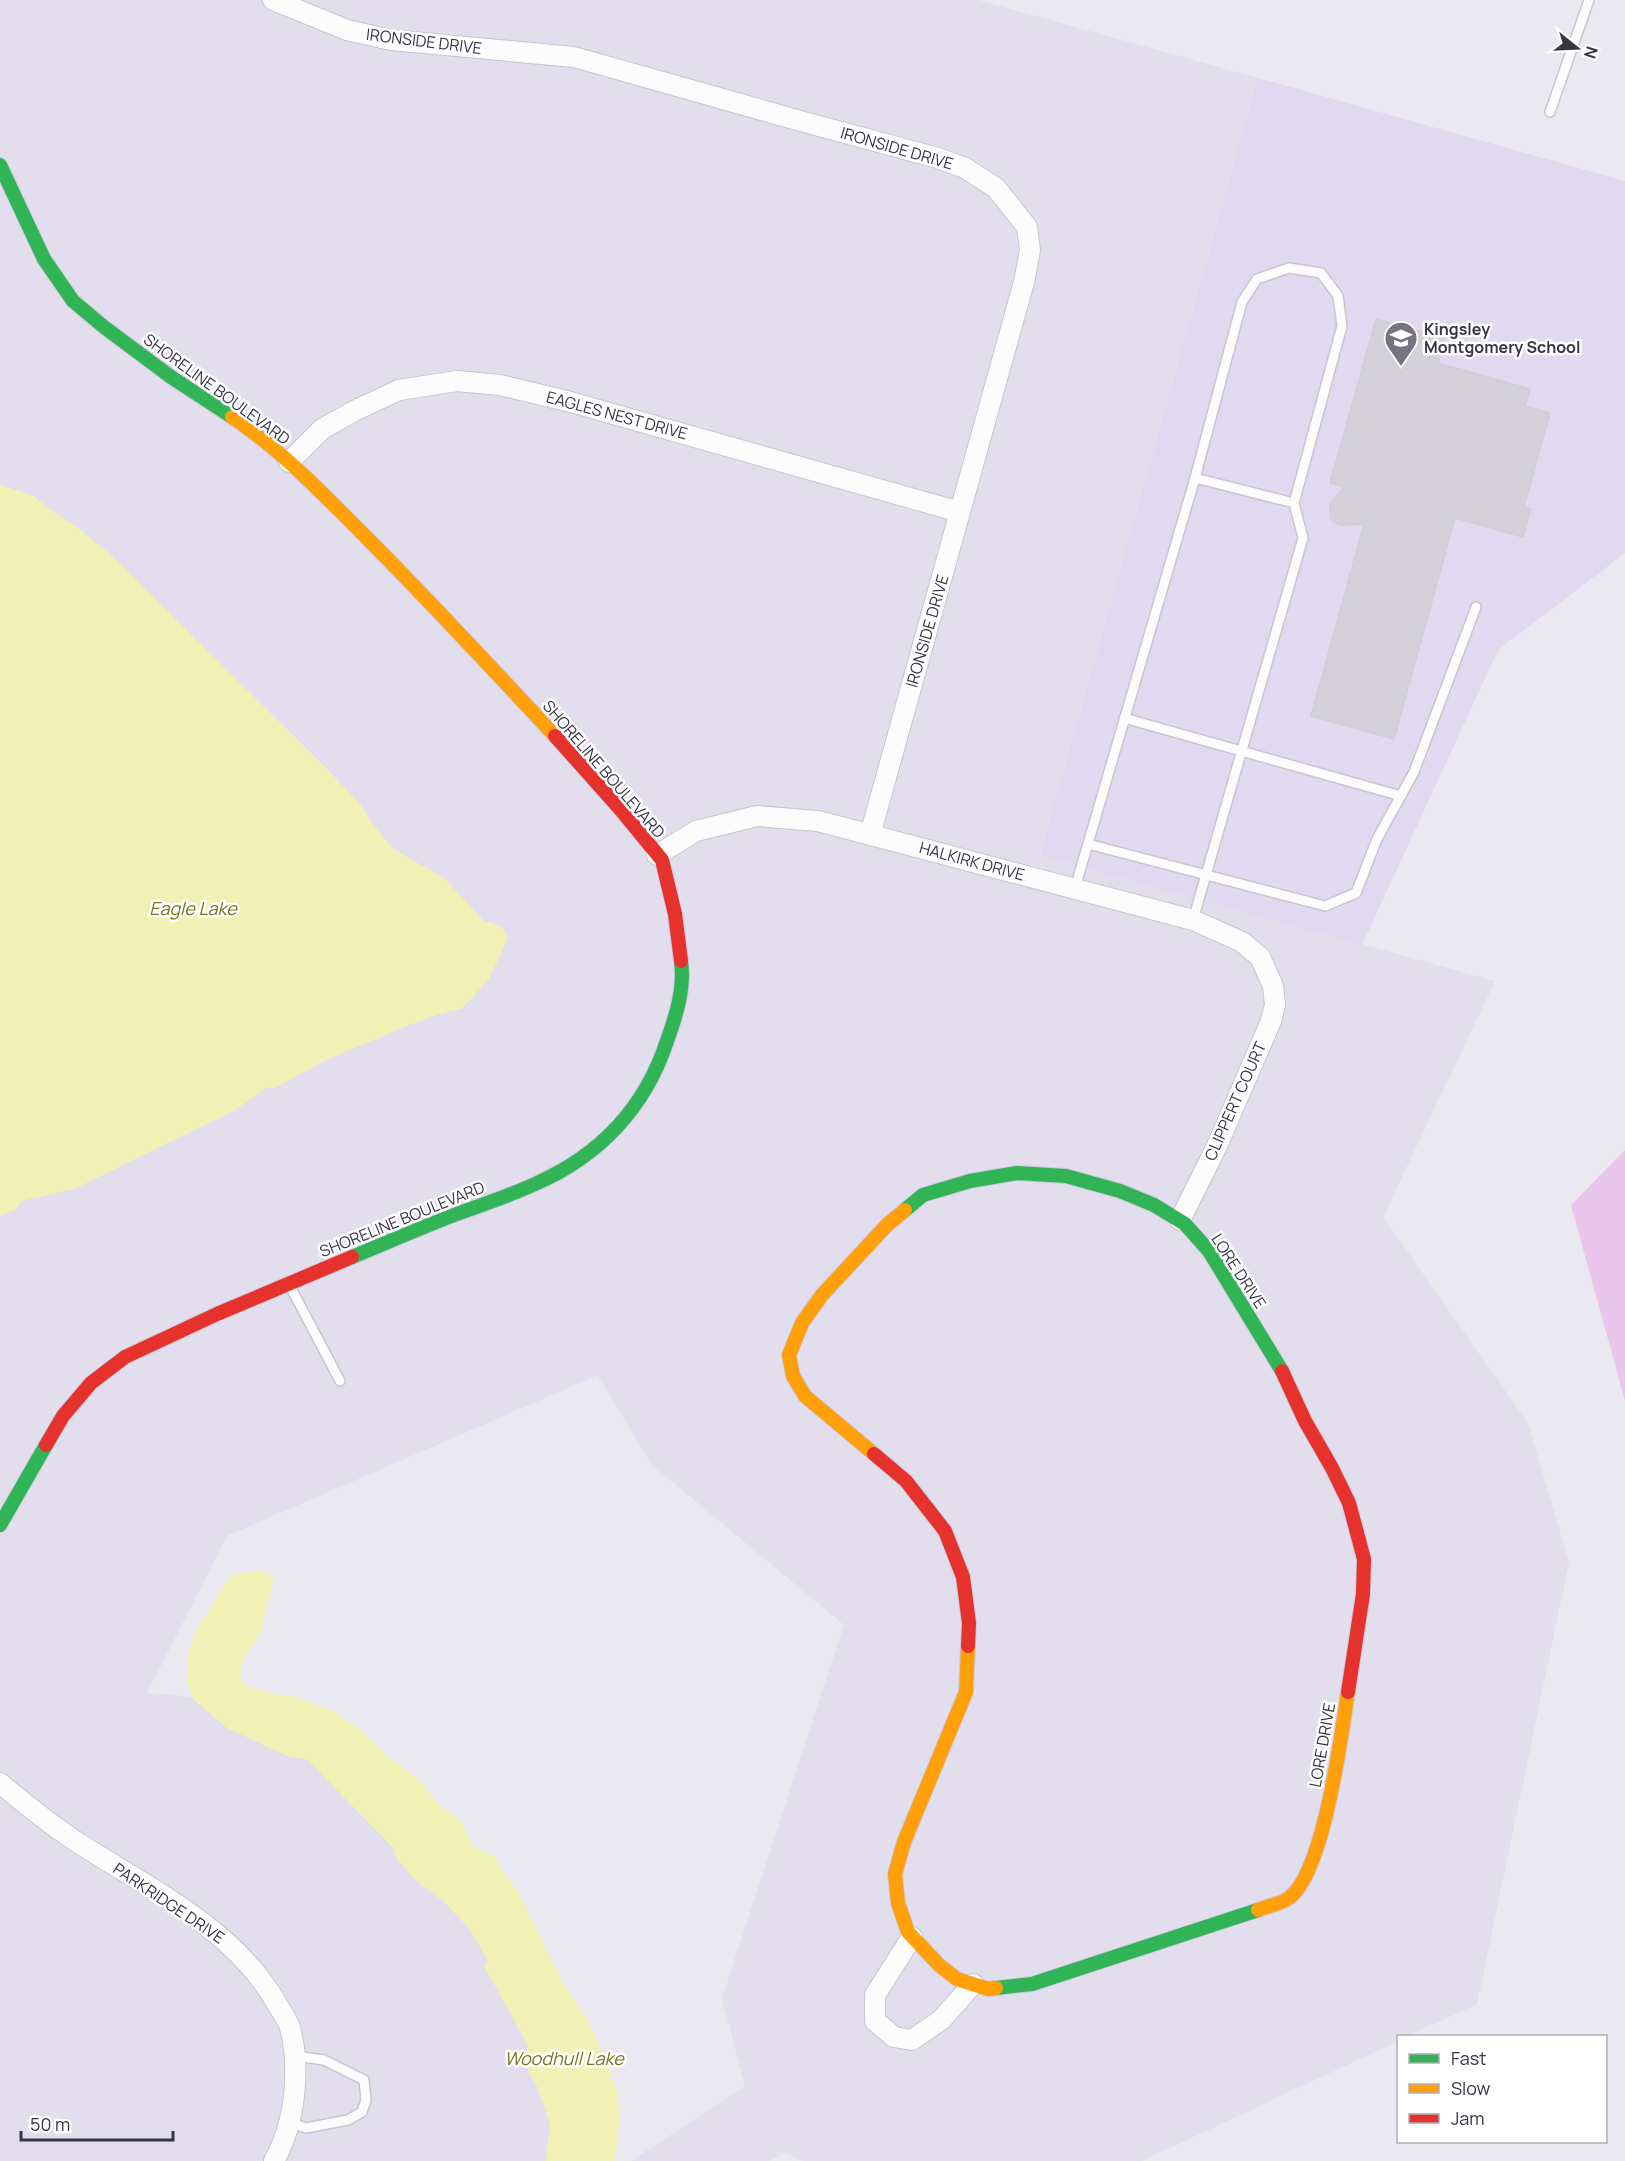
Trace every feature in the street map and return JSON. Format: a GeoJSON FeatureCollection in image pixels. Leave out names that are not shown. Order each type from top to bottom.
{"type":"FeatureCollection","features":[{"type":"Feature","properties":{"kind":"street","name":"IRONSIDE DRIVE"},"geometry":{"type":"LineString","coordinates":[[273,0],[347,30],[391,40],[574,57],[612,66],[938,158],[965,168],[996,188],[1027,228],[1030,250],[1024,282],[870,835]]}},
{"type":"Feature","properties":{"kind":"street","name":"SHORELINE BOULEVARD"},"geometry":{"type":"LineString","coordinates":[[0,165],[44,259],[73,301],[171,377],[254,432],[307,478],[405,576],[621,810],[662,860],[675,914],[684,976],[675,1019],[661,1060],[640,1100],[607,1139],[577,1161],[536,1184],[441,1220],[217,1314],[125,1357],[91,1383],[63,1416],[0,1525]]}},
{"type":"Feature","properties":{"kind":"street","name":"EAGLES NEST DRIVE"},"geometry":{"type":"LineString","coordinates":[[289,462],[322,429],[356,410],[399,390],[457,381],[500,385],[567,401],[960,512]]}},
{"type":"Feature","properties":{"kind":"street","name":"HALKIRK DRIVE"},"geometry":{"type":"LineString","coordinates":[[657,855],[696,831],[757,816],[818,821],[1193,920],[1242,942],[1260,957],[1269,979]]}},
{"type":"Feature","properties":{"kind":"street","name":"CLIPPERT COURT"},"geometry":{"type":"LineString","coordinates":[[1180,1220],[1216,1148],[1271,1021],[1275,1005],[1273,986],[1269,979]]}},
{"type":"Feature","properties":{"kind":"street","name":"LORE DRIVE"},"geometry":{"type":"LineString","coordinates":[[1017,1173],[1066,1176],[1120,1191],[1154,1205],[1180,1220],[1209,1251],[1277,1361],[1305,1421],[1349,1503],[1364,1559],[1361,1605],[1346,1706],[1324,1827],[1305,1880],[1288,1899],[1032,1984],[988,1989],[957,1979],[939,1965],[912,1937],[898,1903],[895,1874],[904,1842],[966,1692],[969,1623],[963,1577],[945,1532],[906,1481],[805,1396],[793,1376],[789,1355],[802,1323],[822,1295],[887,1225],[924,1195],[970,1181],[1017,1173]]}},
{"type":"Feature","properties":{"kind":"street","name":"PARKRIDGE DRIVE"},"geometry":{"type":"LineString","coordinates":[[0,1784],[79,1843],[172,1901],[231,1945],[268,1988],[290,2026],[295,2056],[295,2099],[274,2161]]}},
{"type":"Feature","properties":{"kind":"street"},"geometry":{"type":"LineString","coordinates":[[912,1937],[875,1995],[875,2020],[894,2037],[912,2040],[941,2020],[973,1984]]}},
{"type":"Feature","properties":{"kind":"lane"},"geometry":{"type":"LineString","coordinates":[[1550,112],[1589,0]]}},
{"type":"Feature","properties":{"kind":"lane"},"geometry":{"type":"LineString","coordinates":[[1076,888],[1195,478],[1242,302],[1257,279],[1289,268],[1321,273],[1338,296],[1342,326],[1294,503],[1303,538],[1193,920]]}},
{"type":"Feature","properties":{"kind":"lane"},"geometry":{"type":"LineString","coordinates":[[1195,478],[1294,503]]}},
{"type":"Feature","properties":{"kind":"lane"},"geometry":{"type":"LineString","coordinates":[[1088,844],[1325,906],[1356,893],[1377,839],[1414,772],[1476,607]]}},
{"type":"Feature","properties":{"kind":"lane"},"geometry":{"type":"LineString","coordinates":[[1124,718],[1401,796]]}},
{"type":"Feature","properties":{"kind":"lane"},"geometry":{"type":"LineString","coordinates":[[289,1284],[340,1381]]}},
{"type":"Feature","properties":{"kind":"lane"},"geometry":{"type":"LineString","coordinates":[[289,2122],[306,2128],[348,2120],[362,2112],[366,2100],[364,2080],[324,2060],[295,2056]]}},
{"type":"Feature","properties":{"kind":"shaded area"},"geometry":{"type":"Polygon","coordinates":[[[0,0],[978,0],[1258,78],[1040,855],[1495,981],[1383,1217],[1528,1423],[1569,1562],[1477,2004],[1410,2035],[1397,2035],[1397,2041],[1142,2161],[803,2161],[784,2153],[769,2161],[631,2161],[745,2086],[722,1998],[844,1625],[651,1464],[598,1375],[227,1536],[147,1693],[225,1700],[435,1825],[610,2161],[0,2161],[0,0]]]}},
{"type":"Feature","properties":{"kind":"shaded area","name":"Kingsley Montgomery School"},"geometry":{"type":"Polygon","coordinates":[[[1258,78],[1625,181],[1625,553],[1498,650],[1362,945],[1040,855],[1258,78]]]}},
{"type":"Feature","properties":{"kind":"shaded area"},"geometry":{"type":"Polygon","coordinates":[[[1625,1150],[1625,1401],[1571,1205],[1625,1150]]]}},
{"type":"Feature","properties":{"kind":"water","name":"Eagle Lake"},"geometry":{"type":"Polygon","coordinates":[[[0,485],[32,495],[110,554],[324,766],[360,804],[393,849],[444,878],[484,921],[501,926],[508,938],[489,979],[462,1009],[409,1025],[326,1060],[273,1089],[271,1087],[265,1089],[235,1110],[74,1189],[21,1201],[15,1210],[0,1215],[0,485]]]}},
{"type":"Feature","properties":{"kind":"water","name":"Woodhull Lake"},"geometry":{"type":"Polygon","coordinates":[[[259,1570],[274,1577],[263,1624],[241,1668],[240,1676],[243,1683],[279,1695],[293,1696],[334,1711],[420,1781],[438,1804],[460,1820],[473,1846],[496,1857],[499,1866],[518,1892],[563,1983],[587,2019],[604,2055],[617,2091],[620,2115],[615,2161],[546,2161],[550,2124],[537,2086],[528,2072],[525,2054],[528,2045],[484,1966],[488,1961],[469,1928],[443,1901],[413,1878],[394,1854],[396,1851],[308,1760],[287,1756],[227,1728],[194,1700],[187,1683],[187,1662],[197,1629],[231,1575],[259,1570]]]}},
{"type":"Feature","properties":{"kind":"building"},"geometry":{"type":"Polygon","coordinates":[[[1376,319],[1445,338],[1438,363],[1530,389],[1525,406],[1550,413],[1524,507],[1531,509],[1523,537],[1455,518],[1394,739],[1311,716],[1364,524],[1341,525],[1330,518],[1330,504],[1345,487],[1330,483],[1376,319]]]}},
{"type":"Feature","properties":{"kind":"traffic: fast"},"geometry":{"type":"LineString","coordinates":[[0,165],[44,259],[73,301],[171,377],[232,417]]}},
{"type":"Feature","properties":{"kind":"traffic: fast"},"geometry":{"type":"LineString","coordinates":[[352,1257],[535,1184],[558,1173],[599,1144],[632,1108],[658,1065],[679,1002],[682,981],[681,961]]}},
{"type":"Feature","properties":{"kind":"traffic: fast"},"geometry":{"type":"LineString","coordinates":[[1017,1173],[1066,1176],[1120,1191],[1154,1205],[1185,1224],[1209,1251],[1282,1371]]}},
{"type":"Feature","properties":{"kind":"traffic: fast"},"geometry":{"type":"LineString","coordinates":[[905,1210],[923,1195],[970,1181],[1017,1173]]}},
{"type":"Feature","properties":{"kind":"traffic: fast"},"geometry":{"type":"LineString","coordinates":[[0,1525],[46,1445]]}},
{"type":"Feature","properties":{"kind":"traffic: fast"},"geometry":{"type":"LineString","coordinates":[[996,1988],[1032,1984],[1258,1910]]}},
{"type":"Feature","properties":{"kind":"traffic: slow"},"geometry":{"type":"LineString","coordinates":[[232,417],[283,457],[330,501],[435,607],[555,736]]}},
{"type":"Feature","properties":{"kind":"traffic: slow"},"geometry":{"type":"LineString","coordinates":[[874,1454],[805,1396],[793,1376],[789,1355],[802,1323],[822,1295],[887,1225],[905,1210]]}},
{"type":"Feature","properties":{"kind":"traffic: slow"},"geometry":{"type":"LineString","coordinates":[[968,1646],[966,1692],[904,1842],[895,1874],[898,1903],[908,1932],[939,1965],[957,1979],[988,1989],[996,1988]]}},
{"type":"Feature","properties":{"kind":"traffic: slow"},"geometry":{"type":"LineString","coordinates":[[1258,1910],[1289,1898],[1301,1884],[1312,1861],[1329,1802],[1348,1692]]}},
{"type":"Feature","properties":{"kind":"traffic: jam"},"geometry":{"type":"LineString","coordinates":[[555,736],[662,860],[675,914],[681,961]]}},
{"type":"Feature","properties":{"kind":"traffic: jam"},"geometry":{"type":"LineString","coordinates":[[46,1445],[63,1416],[91,1383],[125,1357],[217,1314],[352,1257]]}},
{"type":"Feature","properties":{"kind":"traffic: jam"},"geometry":{"type":"LineString","coordinates":[[1282,1371],[1305,1421],[1349,1503],[1364,1559],[1363,1594],[1348,1692]]}},
{"type":"Feature","properties":{"kind":"traffic: jam"},"geometry":{"type":"LineString","coordinates":[[874,1454],[906,1481],[945,1531],[963,1577],[969,1623],[968,1646]]}},
{"type":"Feature","properties":{"kind":"place","name":"Kingsley Montgomery School"},"geometry":{"type":"Point","coordinates":[1401,367]}}]}
